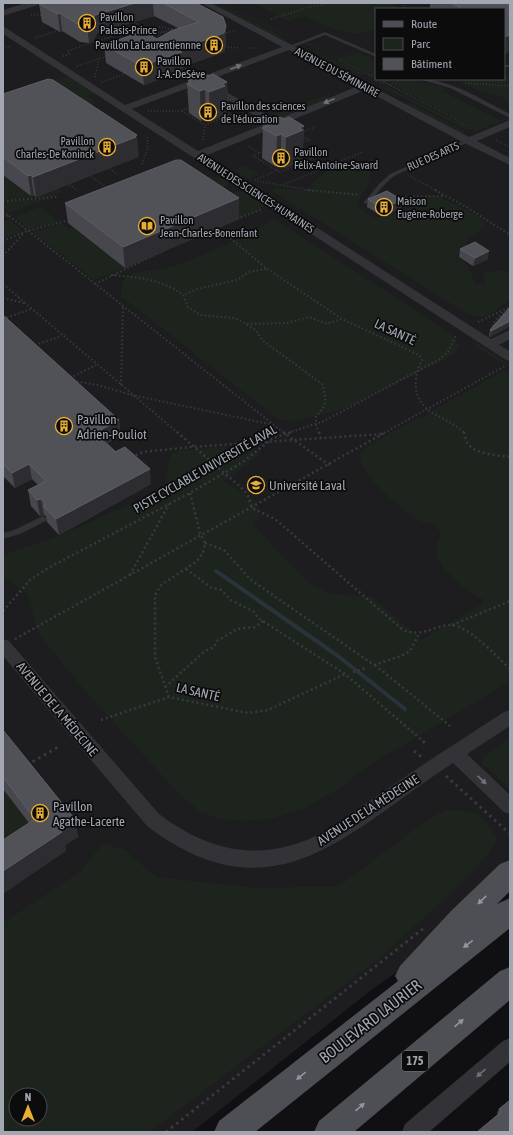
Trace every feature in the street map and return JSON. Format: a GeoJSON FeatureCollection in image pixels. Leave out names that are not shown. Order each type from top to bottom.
{"type":"FeatureCollection","features":[{"type":"Feature","properties":{"kind":"main road"},"geometry":{"type":"LineString","coordinates":[[364,1025],[461,920],[510,873]]}},
{"type":"Feature","properties":{"kind":"main road","name":"BOULEVARD LAURIER"},"geometry":{"type":"LineString","coordinates":[[230,1132],[510,911]]}},
{"type":"Feature","properties":{"kind":"main road","name":"175"},"geometry":{"type":"LineString","coordinates":[[330,1132],[510,981]]}},
{"type":"Feature","properties":{"kind":"street"},"geometry":{"type":"LineString","coordinates":[[3,13],[35,3]]}},
{"type":"Feature","properties":{"kind":"street","name":"AVENUE DU SÉMINAIRE"},"geometry":{"type":"LineString","coordinates":[[206,3],[365,87],[472,139],[510,162]]}},
{"type":"Feature","properties":{"kind":"street","name":"AVENUE DES SCIENCES-HUMAINES"},"geometry":{"type":"LineString","coordinates":[[3,30],[491,344],[508,353]]}},
{"type":"Feature","properties":{"kind":"street"},"geometry":{"type":"LineString","coordinates":[[126,109],[289,47]]}},
{"type":"Feature","properties":{"kind":"street"},"geometry":{"type":"LineString","coordinates":[[199,80],[275,123]]}},
{"type":"Feature","properties":{"kind":"street"},"geometry":{"type":"LineString","coordinates":[[197,155],[365,87]]}},
{"type":"Feature","properties":{"kind":"street","name":"RUE DES ARTS"},"geometry":{"type":"LineString","coordinates":[[472,139],[510,123]]}},
{"type":"Feature","properties":{"kind":"street"},"geometry":{"type":"LineString","coordinates":[[491,344],[510,334]]}},
{"type":"Feature","properties":{"kind":"street","name":"AVENUE DE LA MÉDECINE"},"geometry":{"type":"LineString","coordinates":[[9,642],[153,820],[178,839],[197,848],[214,853],[230,857],[267,859],[284,857],[301,852],[333,836],[434,766],[454,754]]}},
{"type":"Feature","properties":{"kind":"street"},"geometry":{"type":"LineString","coordinates":[[510,716],[454,754],[510,806]]}},
{"type":"Feature","properties":{"kind":"street"},"geometry":{"type":"LineString","coordinates":[[413,1132],[510,1048]]}},
{"type":"Feature","properties":{"kind":"lane"},"geometry":{"type":"LineString","coordinates":[[289,47],[325,33],[375,56]]}},
{"type":"Feature","properties":{"kind":"lane"},"geometry":{"type":"LineString","coordinates":[[426,80],[447,85],[510,116]]}},
{"type":"Feature","properties":{"kind":"lane","name":"RUE DES ARTS"},"geometry":{"type":"LineString","coordinates":[[366,203],[392,175],[472,139]]}},
{"type":"Feature","properties":{"kind":"lane"},"geometry":{"type":"LineString","coordinates":[[3,536],[17,532],[44,519]]}},
{"type":"Feature","properties":{"kind":"path"},"geometry":{"type":"LineString","coordinates":[[271,19],[309,7],[332,3]]}},
{"type":"Feature","properties":{"kind":"path"},"geometry":{"type":"LineString","coordinates":[[29,16],[46,14]]}},
{"type":"Feature","properties":{"kind":"path"},"geometry":{"type":"LineString","coordinates":[[134,22],[156,35]]}},
{"type":"Feature","properties":{"kind":"path"},"geometry":{"type":"LineString","coordinates":[[134,34],[135,29],[141,26]]}},
{"type":"Feature","properties":{"kind":"path"},"geometry":{"type":"LineString","coordinates":[[156,35],[159,27]]}},
{"type":"Feature","properties":{"kind":"path"},"geometry":{"type":"LineString","coordinates":[[144,34],[148,30],[159,27],[175,29]]}},
{"type":"Feature","properties":{"kind":"path"},"geometry":{"type":"LineString","coordinates":[[134,34],[156,35],[181,27]]}},
{"type":"Feature","properties":{"kind":"path"},"geometry":{"type":"LineString","coordinates":[[222,35],[241,29]]}},
{"type":"Feature","properties":{"kind":"path"},"geometry":{"type":"LineString","coordinates":[[22,43],[57,31]]}},
{"type":"Feature","properties":{"kind":"path"},"geometry":{"type":"LineString","coordinates":[[103,31],[110,37],[122,43]]}},
{"type":"Feature","properties":{"kind":"path"},"geometry":{"type":"LineString","coordinates":[[152,32],[158,31],[169,34]]}},
{"type":"Feature","properties":{"kind":"path"},"geometry":{"type":"LineString","coordinates":[[134,34],[138,40]]}},
{"type":"Feature","properties":{"kind":"path"},"geometry":{"type":"LineString","coordinates":[[51,60],[70,54],[67,51],[110,37]]}},
{"type":"Feature","properties":{"kind":"path"},"geometry":{"type":"LineString","coordinates":[[95,42],[109,51]]}},
{"type":"Feature","properties":{"kind":"path"},"geometry":{"type":"LineString","coordinates":[[226,47],[240,48]]}},
{"type":"Feature","properties":{"kind":"path"},"geometry":{"type":"LineString","coordinates":[[100,50],[105,49]]}},
{"type":"Feature","properties":{"kind":"path"},"geometry":{"type":"LineString","coordinates":[[65,70],[113,54]]}},
{"type":"Feature","properties":{"kind":"path"},"geometry":{"type":"LineString","coordinates":[[99,58],[94,77],[102,82]]}},
{"type":"Feature","properties":{"kind":"path"},"geometry":{"type":"LineString","coordinates":[[178,64],[199,80]]}},
{"type":"Feature","properties":{"kind":"path"},"geometry":{"type":"LineString","coordinates":[[90,86],[125,74]]}},
{"type":"Feature","properties":{"kind":"path"},"geometry":{"type":"LineString","coordinates":[[370,75],[375,78]]}},
{"type":"Feature","properties":{"kind":"path"},"geometry":{"type":"LineString","coordinates":[[384,82],[388,80]]}},
{"type":"Feature","properties":{"kind":"path"},"geometry":{"type":"LineString","coordinates":[[400,80],[388,85],[469,126],[472,139]]}},
{"type":"Feature","properties":{"kind":"path"},"geometry":{"type":"LineString","coordinates":[[447,85],[452,83],[468,82],[510,86]]}},
{"type":"Feature","properties":{"kind":"path"},"geometry":{"type":"LineString","coordinates":[[126,109],[182,110],[194,106]]}},
{"type":"Feature","properties":{"kind":"path"},"geometry":{"type":"LineString","coordinates":[[225,108],[231,111],[226,113],[229,115]]}},
{"type":"Feature","properties":{"kind":"path"},"geometry":{"type":"LineString","coordinates":[[182,110],[206,125],[203,140]]}},
{"type":"Feature","properties":{"kind":"path"},"geometry":{"type":"LineString","coordinates":[[204,124],[235,113]]}},
{"type":"Feature","properties":{"kind":"path"},"geometry":{"type":"LineString","coordinates":[[142,164],[148,145],[144,121]]}},
{"type":"Feature","properties":{"kind":"path"},"geometry":{"type":"LineString","coordinates":[[297,146],[309,140],[299,134],[317,126]]}},
{"type":"Feature","properties":{"kind":"path"},"geometry":{"type":"LineString","coordinates":[[267,152],[265,151],[253,156],[280,172],[312,159],[298,151]]}},
{"type":"Feature","properties":{"kind":"path"},"geometry":{"type":"LineString","coordinates":[[283,186],[362,152]]}},
{"type":"Feature","properties":{"kind":"path"},"geometry":{"type":"LineString","coordinates":[[306,161],[321,170]]}},
{"type":"Feature","properties":{"kind":"path"},"geometry":{"type":"LineString","coordinates":[[103,164],[117,174]]}},
{"type":"Feature","properties":{"kind":"path"},"geometry":{"type":"LineString","coordinates":[[257,179],[277,170]]}},
{"type":"Feature","properties":{"kind":"path"},"geometry":{"type":"LineString","coordinates":[[84,172],[110,190]]}},
{"type":"Feature","properties":{"kind":"path"},"geometry":{"type":"LineString","coordinates":[[407,174],[468,208],[510,235]]}},
{"type":"Feature","properties":{"kind":"path"},"geometry":{"type":"LineString","coordinates":[[253,177],[257,179]]}},
{"type":"Feature","properties":{"kind":"path"},"geometry":{"type":"LineString","coordinates":[[257,179],[254,180],[314,191],[372,196],[445,196]]}},
{"type":"Feature","properties":{"kind":"path"},"geometry":{"type":"LineString","coordinates":[[63,180],[77,190]]}},
{"type":"Feature","properties":{"kind":"path"},"geometry":{"type":"LineString","coordinates":[[3,200],[57,198]]}},
{"type":"Feature","properties":{"kind":"path"},"geometry":{"type":"LineString","coordinates":[[232,222],[273,204]]}},
{"type":"Feature","properties":{"kind":"path"},"geometry":{"type":"LineString","coordinates":[[3,211],[26,232],[95,284],[272,425],[329,465]]}},
{"type":"Feature","properties":{"kind":"path"},"geometry":{"type":"LineString","coordinates":[[3,216],[9,216]]}},
{"type":"Feature","properties":{"kind":"path"},"geometry":{"type":"LineString","coordinates":[[3,241],[26,232],[74,218]]}},
{"type":"Feature","properties":{"kind":"path","name":"LA SANTÉ"},"geometry":{"type":"LineString","coordinates":[[211,231],[218,228],[266,268],[342,318],[419,355],[422,360],[418,366],[418,372],[413,385],[416,394],[428,409],[449,421],[464,433],[465,440],[474,448],[510,457]]}},
{"type":"Feature","properties":{"kind":"path"},"geometry":{"type":"LineString","coordinates":[[3,256],[26,232]]}},
{"type":"Feature","properties":{"kind":"path"},"geometry":{"type":"LineString","coordinates":[[95,284],[111,275],[162,252]]}},
{"type":"Feature","properties":{"kind":"path"},"geometry":{"type":"LineString","coordinates":[[183,296],[197,289],[237,280],[249,272],[266,268]]}},
{"type":"Feature","properties":{"kind":"path"},"geometry":{"type":"LineString","coordinates":[[111,275],[157,280],[172,286],[183,296],[188,307],[200,316],[235,318],[256,330],[262,340],[322,384],[326,394],[327,403],[322,412],[316,416],[316,425],[321,438]]}},
{"type":"Feature","properties":{"kind":"path"},"geometry":{"type":"LineString","coordinates":[[3,284],[244,490],[252,508],[275,519],[403,630],[410,633],[419,634],[452,625],[510,601]]}},
{"type":"Feature","properties":{"kind":"path"},"geometry":{"type":"LineString","coordinates":[[3,298],[25,303]]}},
{"type":"Feature","properties":{"kind":"path"},"geometry":{"type":"LineString","coordinates":[[121,386],[123,306]]}},
{"type":"Feature","properties":{"kind":"path"},"geometry":{"type":"LineString","coordinates":[[473,325],[510,307]]}},
{"type":"Feature","properties":{"kind":"path"},"geometry":{"type":"LineString","coordinates":[[3,319],[32,309]]}},
{"type":"Feature","properties":{"kind":"path"},"geometry":{"type":"LineString","coordinates":[[490,331],[496,320],[506,309]]}},
{"type":"Feature","properties":{"kind":"path"},"geometry":{"type":"LineString","coordinates":[[246,324],[282,323],[298,321],[309,317],[327,324],[342,318]]}},
{"type":"Feature","properties":{"kind":"path","name":"PISTE CYCLABLE UNIVERSITÉ LAVAL"},"geometry":{"type":"LineString","coordinates":[[3,611],[31,579],[50,567],[224,473],[247,459],[266,442],[285,434],[316,425],[418,372],[447,354],[450,350],[453,338],[461,332]]}},
{"type":"Feature","properties":{"kind":"path"},"geometry":{"type":"LineString","coordinates":[[34,346],[63,336]]}},
{"type":"Feature","properties":{"kind":"path"},"geometry":{"type":"LineString","coordinates":[[9,642],[510,364]]}},
{"type":"Feature","properties":{"kind":"path"},"geometry":{"type":"LineString","coordinates":[[96,365],[66,380],[98,385],[132,395],[272,425]]}},
{"type":"Feature","properties":{"kind":"path"},"geometry":{"type":"LineString","coordinates":[[127,458],[143,452],[192,447],[385,434]]}},
{"type":"Feature","properties":{"kind":"path"},"geometry":{"type":"LineString","coordinates":[[190,492],[201,536],[205,543],[224,550],[251,580],[374,665],[450,726]]}},
{"type":"Feature","properties":{"kind":"path"},"geometry":{"type":"LineString","coordinates":[[129,576],[169,503]]}},
{"type":"Feature","properties":{"kind":"path","name":"LA SANTÉ"},"geometry":{"type":"LineString","coordinates":[[205,543],[203,553],[196,562],[161,584],[155,595],[156,657],[169,697],[248,713],[268,710],[345,674]]}},
{"type":"Feature","properties":{"kind":"path"},"geometry":{"type":"LineString","coordinates":[[186,569],[212,588],[222,590],[231,600],[254,612],[263,621],[345,674],[425,743]]}},
{"type":"Feature","properties":{"kind":"path"},"geometry":{"type":"LineString","coordinates":[[165,687],[205,651],[214,647],[217,641],[237,629],[255,627],[263,621]]}},
{"type":"Feature","properties":{"kind":"path"},"geometry":{"type":"LineString","coordinates":[[452,625],[464,629],[510,668]]}},
{"type":"Feature","properties":{"kind":"path"},"geometry":{"type":"LineString","coordinates":[[374,665],[401,656],[410,651],[419,634]]}},
{"type":"Feature","properties":{"kind":"path"},"geometry":{"type":"LineString","coordinates":[[353,672],[366,668]]}},
{"type":"Feature","properties":{"kind":"path"},"geometry":{"type":"LineString","coordinates":[[102,720],[169,697]]}},
{"type":"Feature","properties":{"kind":"path"},"geometry":{"type":"LineString","coordinates":[[24,769],[28,763],[58,746]]}},
{"type":"Feature","properties":{"kind":"path"},"geometry":{"type":"LineString","coordinates":[[414,751],[451,780],[510,834]]}},
{"type":"Feature","properties":{"kind":"path"},"geometry":{"type":"LineString","coordinates":[[166,1132],[427,926]]}},
{"type":"Feature","properties":{"kind":"shaded area","name":"Université Laval"},"geometry":{"type":"Polygon","coordinates":[[[3,3],[510,3],[510,892],[370,991],[192,1132],[3,1132],[3,3]]]}},
{"type":"Feature","properties":{"kind":"green space"},"geometry":{"type":"Polygon","coordinates":[[[214,3],[217,3],[288,40],[285,41],[214,3]]]}},
{"type":"Feature","properties":{"kind":"green space"},"geometry":{"type":"Polygon","coordinates":[[[220,3],[223,3],[288,36],[290,39],[220,3]]]}},
{"type":"Feature","properties":{"kind":"green space"},"geometry":{"type":"Polygon","coordinates":[[[253,3],[396,3],[399,8],[375,8],[375,29],[366,32],[348,33],[339,31],[305,16],[289,21],[253,3]]]}},
{"type":"Feature","properties":{"kind":"green space"},"geometry":{"type":"Polygon","coordinates":[[[308,42],[333,56],[342,57],[358,52],[375,60],[375,70],[369,73],[304,43],[308,42]]]}},
{"type":"Feature","properties":{"kind":"green space"},"geometry":{"type":"Polygon","coordinates":[[[303,47],[359,77],[356,78],[299,49],[303,47]]]}},
{"type":"Feature","properties":{"kind":"green space"},"geometry":{"type":"Polygon","coordinates":[[[305,47],[366,74],[361,76],[305,47]]]}},
{"type":"Feature","properties":{"kind":"green space"},"geometry":{"type":"Polygon","coordinates":[[[505,75],[510,76],[510,101],[497,95],[480,91],[468,85],[464,80],[505,80],[505,75]]]}},
{"type":"Feature","properties":{"kind":"green space"},"geometry":{"type":"Polygon","coordinates":[[[68,76],[94,93],[87,96],[97,103],[85,107],[42,85],[68,76]]]}},
{"type":"Feature","properties":{"kind":"green space"},"geometry":{"type":"Polygon","coordinates":[[[405,80],[411,80],[446,88],[441,91],[500,120],[507,119],[475,132],[470,125],[393,85],[405,80]]]}},
{"type":"Feature","properties":{"kind":"green space"},"geometry":{"type":"Polygon","coordinates":[[[388,87],[467,126],[469,131],[384,88],[388,87]]]}},
{"type":"Feature","properties":{"kind":"green space"},"geometry":{"type":"Polygon","coordinates":[[[328,94],[331,97],[281,118],[273,118],[269,116],[328,94]]]}},
{"type":"Feature","properties":{"kind":"green space"},"geometry":{"type":"Polygon","coordinates":[[[406,104],[413,104],[467,133],[461,133],[406,104]]]}},
{"type":"Feature","properties":{"kind":"green space"},"geometry":{"type":"Polygon","coordinates":[[[348,163],[366,168],[369,172],[369,182],[357,203],[363,211],[372,217],[379,218],[411,208],[421,199],[433,196],[442,198],[483,220],[486,223],[485,227],[470,237],[466,245],[457,254],[457,257],[468,265],[475,284],[486,285],[483,274],[500,270],[510,272],[510,298],[508,301],[493,312],[484,316],[466,313],[272,191],[275,188],[296,191],[306,189],[326,171],[336,166],[348,163]]]}},
{"type":"Feature","properties":{"kind":"green space"},"geometry":{"type":"Polygon","coordinates":[[[245,166],[258,174],[248,179],[234,170],[245,166]]]}},
{"type":"Feature","properties":{"kind":"green space"},"geometry":{"type":"Polygon","coordinates":[[[3,175],[36,197],[58,188],[63,192],[51,197],[3,200],[3,175]]]}},
{"type":"Feature","properties":{"kind":"green space"},"geometry":{"type":"Polygon","coordinates":[[[210,176],[228,180],[228,185],[217,190],[196,177],[210,176]]]}},
{"type":"Feature","properties":{"kind":"green space"},"geometry":{"type":"Polygon","coordinates":[[[237,191],[247,192],[263,206],[239,219],[214,202],[237,191]]]}},
{"type":"Feature","properties":{"kind":"green space"},"geometry":{"type":"Polygon","coordinates":[[[46,199],[10,213],[3,208],[3,201],[46,199]]]}},
{"type":"Feature","properties":{"kind":"green space"},"geometry":{"type":"Polygon","coordinates":[[[40,207],[60,222],[29,229],[14,217],[40,207]]]}},
{"type":"Feature","properties":{"kind":"green space"},"geometry":{"type":"Polygon","coordinates":[[[9,219],[23,231],[3,239],[3,221],[9,219]]]}},
{"type":"Feature","properties":{"kind":"green space"},"geometry":{"type":"Polygon","coordinates":[[[274,219],[449,332],[456,340],[460,348],[445,360],[343,409],[293,421],[278,419],[121,296],[121,286],[123,281],[132,274],[171,267],[198,257],[237,240],[274,219]]]}},
{"type":"Feature","properties":{"kind":"green space"},"geometry":{"type":"Polygon","coordinates":[[[62,224],[70,229],[73,228],[125,268],[94,280],[33,232],[62,224]]]}},
{"type":"Feature","properties":{"kind":"green space"},"geometry":{"type":"Polygon","coordinates":[[[475,342],[508,363],[504,365],[472,344],[475,342]]]}},
{"type":"Feature","properties":{"kind":"green space"},"geometry":{"type":"Polygon","coordinates":[[[505,370],[510,374],[510,681],[373,763],[338,789],[305,808],[271,819],[244,821],[221,819],[199,811],[179,794],[87,693],[40,636],[27,594],[3,577],[3,556],[59,536],[157,492],[165,484],[169,459],[173,453],[180,450],[218,448],[260,451],[260,455],[224,481],[257,501],[260,518],[253,525],[310,584],[330,594],[372,597],[422,640],[482,604],[483,599],[474,595],[463,587],[447,572],[440,562],[436,552],[441,534],[436,527],[419,520],[382,491],[366,471],[361,462],[360,453],[383,437],[426,415],[505,370]]]}},
{"type":"Feature","properties":{"kind":"green space"},"geometry":{"type":"Polygon","coordinates":[[[510,738],[510,788],[482,763],[482,758],[510,738]]]}},
{"type":"Feature","properties":{"kind":"green space"},"geometry":{"type":"Polygon","coordinates":[[[3,789],[40,838],[3,863],[3,789]]]}},
{"type":"Feature","properties":{"kind":"green space"},"geometry":{"type":"Polygon","coordinates":[[[446,810],[465,811],[477,814],[486,822],[497,838],[495,845],[483,860],[440,903],[381,957],[168,1118],[147,1132],[3,1132],[3,923],[80,872],[103,843],[125,850],[156,877],[257,888],[339,886],[427,820],[446,810]]]}},
{"type":"Feature","properties":{"kind":"building"},"geometry":{"type":"Polygon","coordinates":[[[135,3],[95,15],[91,23],[78,24],[60,13],[58,14],[39,4],[135,3]]]}},
{"type":"Feature","properties":{"kind":"building"},"geometry":{"type":"Polygon","coordinates":[[[163,3],[196,3],[223,17],[226,26],[224,33],[177,50],[182,52],[142,66],[104,45],[143,31],[157,39],[171,31],[199,22],[163,3]]]}},
{"type":"Feature","properties":{"kind":"building"},"geometry":{"type":"Polygon","coordinates":[[[450,3],[510,3],[510,35],[505,37],[505,8],[458,8],[460,7],[450,3]]]}},
{"type":"Feature","properties":{"kind":"building"},"geometry":{"type":"Polygon","coordinates":[[[205,74],[209,76],[213,74],[227,82],[222,84],[225,86],[209,92],[205,89],[200,91],[187,84],[191,82],[188,80],[205,74]]]}},
{"type":"Feature","properties":{"kind":"building"},"geometry":{"type":"Polygon","coordinates":[[[48,79],[53,80],[137,135],[134,136],[136,137],[33,177],[31,175],[28,176],[3,157],[3,94],[48,79]]]}},
{"type":"Feature","properties":{"kind":"building"},"geometry":{"type":"Polygon","coordinates":[[[280,117],[284,119],[289,117],[304,126],[299,128],[303,130],[286,137],[281,134],[277,136],[262,128],[267,126],[263,124],[280,117]]]}},
{"type":"Feature","properties":{"kind":"building"},"geometry":{"type":"Polygon","coordinates":[[[176,160],[181,160],[239,198],[123,247],[65,203],[176,160]]]}},
{"type":"Feature","properties":{"kind":"building"},"geometry":{"type":"Polygon","coordinates":[[[387,191],[402,200],[383,208],[368,199],[387,191]]]}},
{"type":"Feature","properties":{"kind":"building"},"geometry":{"type":"Polygon","coordinates":[[[475,242],[489,251],[475,258],[460,249],[475,242]]]}},
{"type":"Feature","properties":{"kind":"building"},"geometry":{"type":"Polygon","coordinates":[[[510,307],[510,321],[491,331],[490,330],[510,307]]]}},
{"type":"Feature","properties":{"kind":"building","name":"Pavillon Adrien-Pouliot"},"geometry":{"type":"Polygon","coordinates":[[[3,315],[119,420],[95,433],[115,452],[125,447],[150,469],[56,519],[44,507],[45,502],[41,499],[37,500],[28,490],[46,481],[29,464],[12,473],[3,464],[3,315]]]}},
{"type":"Feature","properties":{"kind":"building"},"geometry":{"type":"Polygon","coordinates":[[[3,730],[74,818],[58,828],[62,832],[3,871],[3,840],[35,819],[3,777],[3,730]]]}},
{"type":"Feature","properties":{"kind":"building"},"geometry":{"type":"Polygon","coordinates":[[[510,1100],[510,1132],[477,1132],[501,1112],[499,1109],[510,1100]]]}},
{"type":"Feature","properties":{"kind":"waterway"},"geometry":{"type":"LineString","coordinates":[[216,571],[338,656],[405,709]]}},
{"type":"Feature","properties":{"kind":"place","name":"Pavillon Palasis-Prince"},"geometry":{"type":"Point","coordinates":[87,23]}},
{"type":"Feature","properties":{"kind":"place","name":"Pavillon La Laurentiennne"},"geometry":{"type":"Point","coordinates":[214,45]}},
{"type":"Feature","properties":{"kind":"place","name":"Pavillon J.-A.-DeSève"},"geometry":{"type":"Point","coordinates":[144,67]}},
{"type":"Feature","properties":{"kind":"place","name":"Pavillon des sciences de l'éducation"},"geometry":{"type":"Point","coordinates":[208,112]}},
{"type":"Feature","properties":{"kind":"place","name":"Pavillon Charles-De Koninck"},"geometry":{"type":"Point","coordinates":[107,147]}},
{"type":"Feature","properties":{"kind":"place","name":"Pavillon Félix-Antoine-Savard"},"geometry":{"type":"Point","coordinates":[281,158]}},
{"type":"Feature","properties":{"kind":"place","name":"Maison Eugène-Roberge"},"geometry":{"type":"Point","coordinates":[384,207]}},
{"type":"Feature","properties":{"kind":"place","name":"Pavillon Jean-Charles-Bonenfant"},"geometry":{"type":"Point","coordinates":[147,226]}},
{"type":"Feature","properties":{"kind":"place","name":"Pavillon Adrien-Pouliot"},"geometry":{"type":"Point","coordinates":[64,426]}},
{"type":"Feature","properties":{"kind":"place","name":"Université Laval"},"geometry":{"type":"Point","coordinates":[256,485]}},
{"type":"Feature","properties":{"kind":"place","name":"Pavillon Agathe-Lacerte"},"geometry":{"type":"Point","coordinates":[40,813]}}]}
